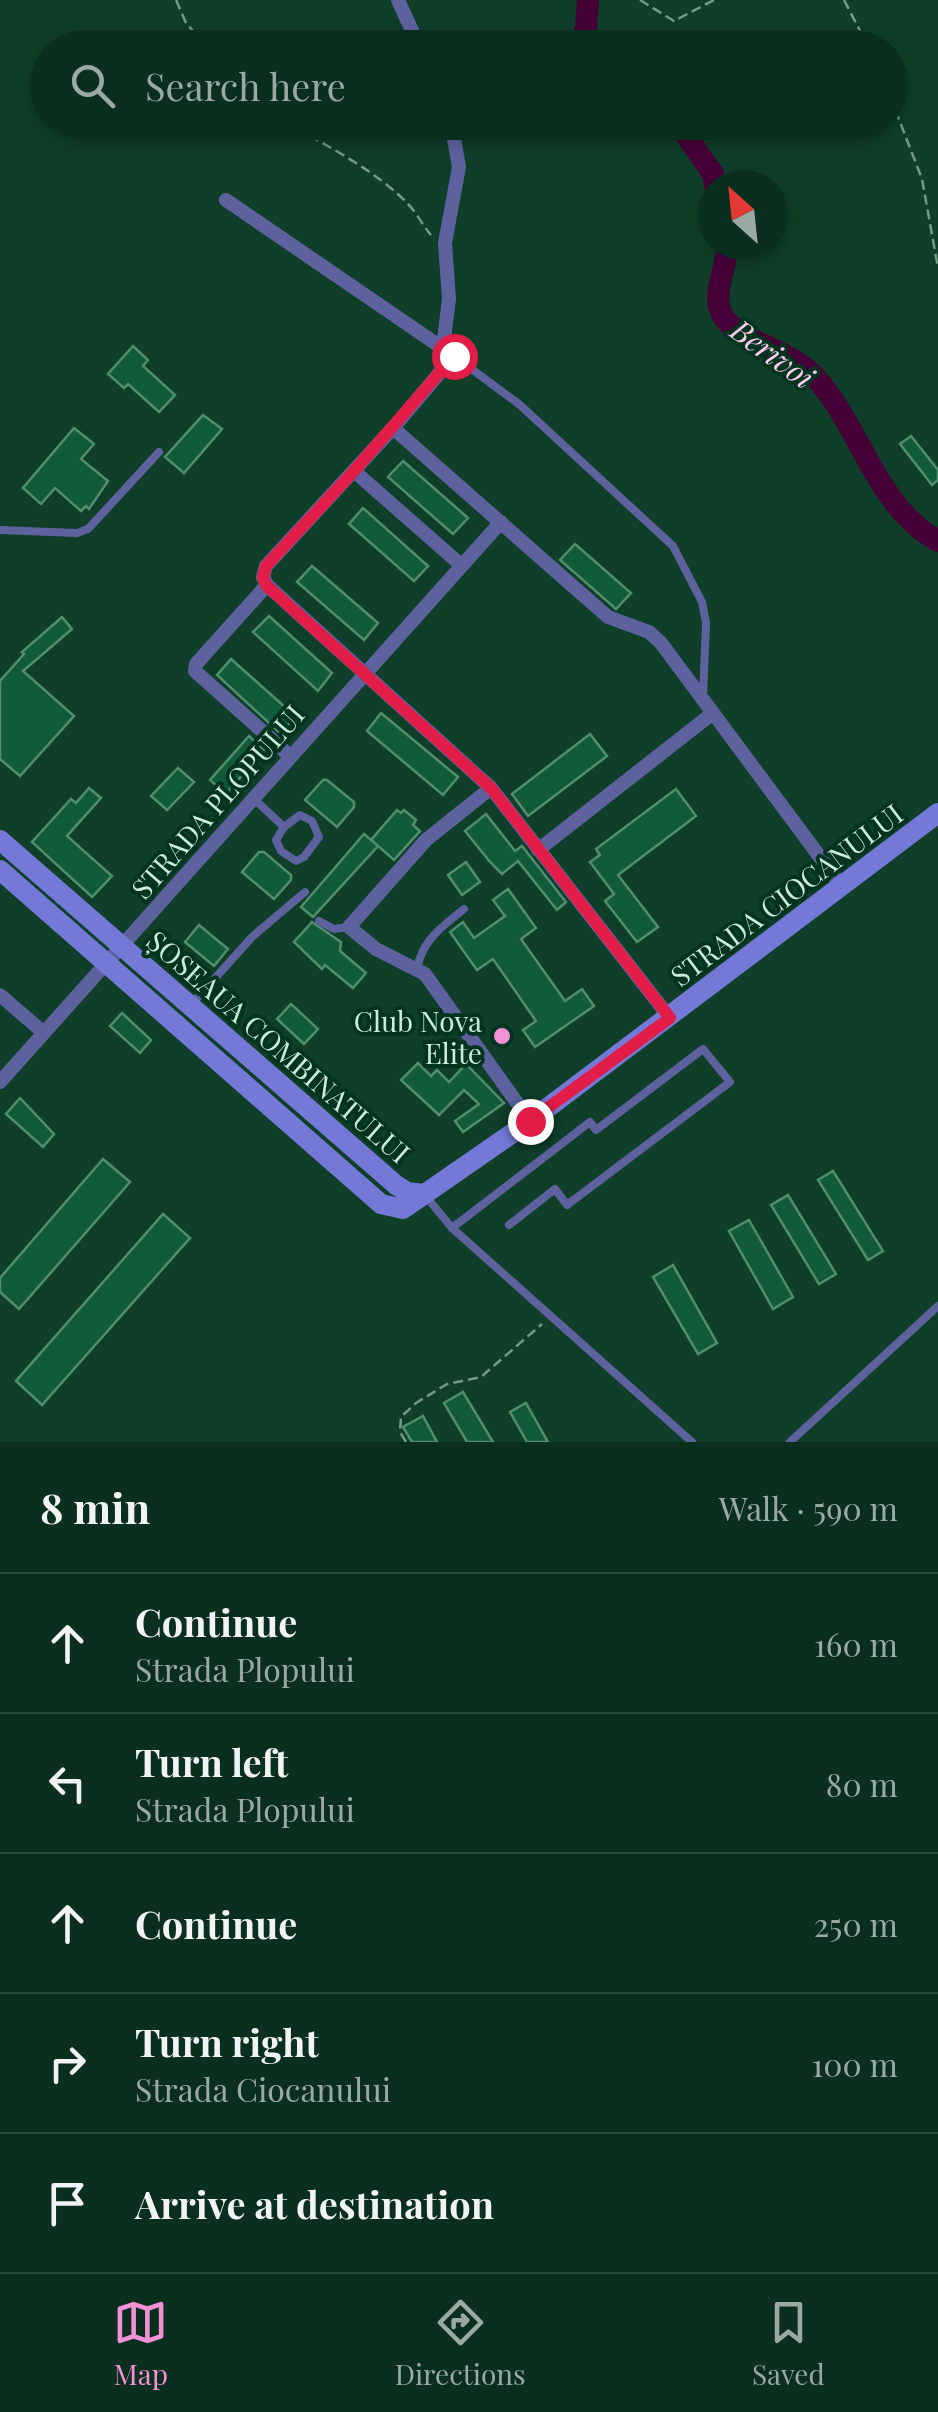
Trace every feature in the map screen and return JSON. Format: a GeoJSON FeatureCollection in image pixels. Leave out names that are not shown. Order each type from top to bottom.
{"type":"FeatureCollection","features":[{"type":"Feature","properties":{"kind":"main road","name":"STRADA CIOCANULUI"},"geometry":{"type":"LineString","coordinates":[[424,1194],[670,1018],[938,813]]}},
{"type":"Feature","properties":{"kind":"main road","name":"ȘOSEAUA COMBINATULUI"},"geometry":{"type":"LineString","coordinates":[[2,846],[401,1188],[424,1194]]}},
{"type":"Feature","properties":{"kind":"main road","name":"ȘOSEAUA COMBINATULUI"},"geometry":{"type":"LineString","coordinates":[[0,870],[381,1204],[403,1208],[424,1194]]}},
{"type":"Feature","properties":{"kind":"main road"},"geometry":{"type":"LineString","coordinates":[[222,1062],[237,1045]]}},
{"type":"Feature","properties":{"kind":"street"},"geometry":{"type":"LineString","coordinates":[[398,0],[412,30]]}},
{"type":"Feature","properties":{"kind":"street"},"geometry":{"type":"LineString","coordinates":[[454,140],[459,167],[445,252],[448,351],[392,428],[266,566],[263,577],[266,585],[491,788],[670,1018]]}},
{"type":"Feature","properties":{"kind":"street"},"geometry":{"type":"LineString","coordinates":[[226,200],[448,351]]}},
{"type":"Feature","properties":{"kind":"street"},"geometry":{"type":"LineString","coordinates":[[392,428],[608,617],[649,632],[661,643],[843,888]]}},
{"type":"Feature","properties":{"kind":"street"},"geometry":{"type":"LineString","coordinates":[[354,471],[461,564]]}},
{"type":"Feature","properties":{"kind":"street","name":"STRADA PLOPULUI"},"geometry":{"type":"LineString","coordinates":[[0,1082],[500,522]]}},
{"type":"Feature","properties":{"kind":"street"},"geometry":{"type":"LineString","coordinates":[[266,585],[196,664],[195,671],[289,756]]}},
{"type":"Feature","properties":{"kind":"street"},"geometry":{"type":"LineString","coordinates":[[538,850],[713,713]]}},
{"type":"Feature","properties":{"kind":"street"},"geometry":{"type":"LineString","coordinates":[[491,788],[426,840],[349,927],[376,949],[425,974],[530,1121]]}},
{"type":"Feature","properties":{"kind":"street"},"geometry":{"type":"LineString","coordinates":[[0,995],[44,1032]]}},
{"type":"Feature","properties":{"kind":"lane"},"geometry":{"type":"LineString","coordinates":[[448,351],[520,405],[672,546],[696,591],[706,623],[703,700]]}},
{"type":"Feature","properties":{"kind":"lane"},"geometry":{"type":"LineString","coordinates":[[0,530],[77,532],[88,528],[160,452]]}},
{"type":"Feature","properties":{"kind":"lane"},"geometry":{"type":"LineString","coordinates":[[252,797],[284,827]]}},
{"type":"Feature","properties":{"kind":"lane"},"geometry":{"type":"LineString","coordinates":[[300,815],[307,816],[319,836],[304,857],[290,859],[276,843],[284,827],[300,815]]}},
{"type":"Feature","properties":{"kind":"lane"},"geometry":{"type":"LineString","coordinates":[[190,1005],[252,937],[305,892]]}},
{"type":"Feature","properties":{"kind":"lane"},"geometry":{"type":"LineString","coordinates":[[418,969],[420,953],[430,938],[464,910]]}},
{"type":"Feature","properties":{"kind":"lane"},"geometry":{"type":"LineString","coordinates":[[319,921],[334,929],[349,927]]}},
{"type":"Feature","properties":{"kind":"lane"},"geometry":{"type":"LineString","coordinates":[[452,1228],[590,1122],[596,1130],[703,1049],[730,1082],[568,1205],[555,1189],[508,1224]]}},
{"type":"Feature","properties":{"kind":"lane"},"geometry":{"type":"LineString","coordinates":[[424,1194],[452,1228],[692,1442]]}},
{"type":"Feature","properties":{"kind":"lane"},"geometry":{"type":"LineString","coordinates":[[790,1442],[938,1306]]}},
{"type":"Feature","properties":{"kind":"path"},"geometry":{"type":"LineString","coordinates":[[176,0],[192,30]]}},
{"type":"Feature","properties":{"kind":"path"},"geometry":{"type":"LineString","coordinates":[[640,0],[674,20],[714,0]]}},
{"type":"Feature","properties":{"kind":"path"},"geometry":{"type":"LineString","coordinates":[[844,0],[860,30]]}},
{"type":"Feature","properties":{"kind":"path"},"geometry":{"type":"LineString","coordinates":[[318,140],[408,203],[445,252]]}},
{"type":"Feature","properties":{"kind":"path"},"geometry":{"type":"LineString","coordinates":[[907,140],[922,179],[938,268]]}},
{"type":"Feature","properties":{"kind":"path"},"geometry":{"type":"LineString","coordinates":[[406,1442],[400,1432],[401,1418],[416,1403],[447,1384],[481,1377],[551,1316]]}},
{"type":"Feature","properties":{"kind":"building"},"geometry":{"type":"Polygon","coordinates":[[[133,346],[148,360],[143,366],[175,395],[159,412],[128,384],[124,388],[108,374],[133,346]]]}},
{"type":"Feature","properties":{"kind":"building"},"geometry":{"type":"Polygon","coordinates":[[[203,415],[222,429],[184,473],[165,457],[203,415]]]}},
{"type":"Feature","properties":{"kind":"building"},"geometry":{"type":"Polygon","coordinates":[[[74,428],[94,444],[81,459],[108,481],[89,509],[86,506],[81,511],[55,488],[41,504],[23,488],[74,428]]]}},
{"type":"Feature","properties":{"kind":"building"},"geometry":{"type":"Polygon","coordinates":[[[911,436],[938,470],[938,480],[932,485],[900,444],[911,436]]]}},
{"type":"Feature","properties":{"kind":"building"},"geometry":{"type":"Polygon","coordinates":[[[403,461],[468,518],[453,534],[388,477],[403,461]]]}},
{"type":"Feature","properties":{"kind":"building"},"geometry":{"type":"Polygon","coordinates":[[[363,508],[428,566],[414,581],[349,524],[363,508]]]}},
{"type":"Feature","properties":{"kind":"building"},"geometry":{"type":"Polygon","coordinates":[[[575,544],[631,593],[616,609],[560,560],[575,544]]]}},
{"type":"Feature","properties":{"kind":"building"},"geometry":{"type":"Polygon","coordinates":[[[312,566],[378,623],[364,640],[297,582],[312,566]]]}},
{"type":"Feature","properties":{"kind":"building"},"geometry":{"type":"Polygon","coordinates":[[[269,616],[332,673],[318,691],[253,632],[269,616]]]}},
{"type":"Feature","properties":{"kind":"building"},"geometry":{"type":"Polygon","coordinates":[[[62,617],[72,629],[23,671],[74,716],[20,776],[0,759],[0,681],[22,652],[62,617]]]}},
{"type":"Feature","properties":{"kind":"building"},"geometry":{"type":"Polygon","coordinates":[[[231,659],[295,716],[281,734],[217,675],[231,659]]]}},
{"type":"Feature","properties":{"kind":"building"},"geometry":{"type":"Polygon","coordinates":[[[381,713],[458,777],[443,795],[367,731],[381,713]]]}},
{"type":"Feature","properties":{"kind":"building"},"geometry":{"type":"Polygon","coordinates":[[[590,734],[607,756],[528,816],[512,794],[590,734]]]}},
{"type":"Feature","properties":{"kind":"building"},"geometry":{"type":"Polygon","coordinates":[[[249,736],[264,750],[226,794],[210,780],[249,736]]]}},
{"type":"Feature","properties":{"kind":"building"},"geometry":{"type":"Polygon","coordinates":[[[178,768],[194,782],[167,810],[151,796],[178,768]]]}},
{"type":"Feature","properties":{"kind":"building"},"geometry":{"type":"Polygon","coordinates":[[[323,780],[354,802],[337,827],[305,800],[323,780]]]}},
{"type":"Feature","properties":{"kind":"building"},"geometry":{"type":"Polygon","coordinates":[[[89,788],[101,798],[67,836],[112,876],[92,897],[32,842],[71,799],[76,803],[89,788]]]}},
{"type":"Feature","properties":{"kind":"building"},"geometry":{"type":"Polygon","coordinates":[[[676,789],[696,816],[618,875],[658,927],[637,942],[605,901],[614,894],[590,862],[600,855],[596,849],[676,789]]]}},
{"type":"Feature","properties":{"kind":"building"},"geometry":{"type":"Polygon","coordinates":[[[397,810],[404,810],[416,820],[413,825],[420,831],[394,860],[371,840],[397,810]]]}},
{"type":"Feature","properties":{"kind":"building"},"geometry":{"type":"Polygon","coordinates":[[[486,814],[515,851],[522,846],[566,902],[557,910],[518,861],[502,874],[465,831],[486,814]]]}},
{"type":"Feature","properties":{"kind":"building"},"geometry":{"type":"Polygon","coordinates":[[[364,834],[378,846],[313,917],[301,907],[364,834]]]}},
{"type":"Feature","properties":{"kind":"building"},"geometry":{"type":"Polygon","coordinates":[[[259,852],[291,875],[274,899],[242,872],[259,852]]]}},
{"type":"Feature","properties":{"kind":"building"},"geometry":{"type":"Polygon","coordinates":[[[466,862],[480,882],[462,895],[448,875],[466,862]]]}},
{"type":"Feature","properties":{"kind":"building"},"geometry":{"type":"Polygon","coordinates":[[[508,889],[536,928],[521,939],[565,1001],[582,989],[594,1006],[535,1047],[523,1030],[536,1021],[493,959],[477,970],[450,932],[463,922],[474,938],[505,916],[493,900],[508,889]]]}},
{"type":"Feature","properties":{"kind":"building"},"geometry":{"type":"Polygon","coordinates":[[[312,922],[341,942],[340,951],[366,973],[353,988],[325,965],[322,969],[294,942],[312,922]]]}},
{"type":"Feature","properties":{"kind":"building"},"geometry":{"type":"Polygon","coordinates":[[[199,925],[228,949],[214,966],[185,942],[199,925]]]}},
{"type":"Feature","properties":{"kind":"building"},"geometry":{"type":"Polygon","coordinates":[[[291,1004],[318,1029],[304,1044],[277,1019],[291,1004]]]}},
{"type":"Feature","properties":{"kind":"building"},"geometry":{"type":"Polygon","coordinates":[[[122,1013],[151,1040],[140,1053],[110,1026],[122,1013]]]}},
{"type":"Feature","properties":{"kind":"building"},"geometry":{"type":"Polygon","coordinates":[[[418,1063],[431,1076],[437,1070],[449,1082],[466,1064],[504,1103],[463,1132],[455,1121],[479,1104],[464,1090],[439,1115],[401,1080],[418,1063]]]}},
{"type":"Feature","properties":{"kind":"building"},"geometry":{"type":"Polygon","coordinates":[[[20,1098],[54,1134],[43,1147],[6,1114],[20,1098]]]}},
{"type":"Feature","properties":{"kind":"building"},"geometry":{"type":"Polygon","coordinates":[[[103,1159],[130,1182],[19,1309],[0,1292],[0,1278],[103,1159]]]}},
{"type":"Feature","properties":{"kind":"building"},"geometry":{"type":"Polygon","coordinates":[[[833,1171],[883,1251],[868,1260],[818,1180],[833,1171]]]}},
{"type":"Feature","properties":{"kind":"building"},"geometry":{"type":"Polygon","coordinates":[[[788,1195],[836,1274],[819,1284],[771,1205],[788,1195]]]}},
{"type":"Feature","properties":{"kind":"building"},"geometry":{"type":"Polygon","coordinates":[[[163,1214],[190,1238],[42,1405],[16,1381],[163,1214]]]}},
{"type":"Feature","properties":{"kind":"building"},"geometry":{"type":"Polygon","coordinates":[[[749,1220],[793,1297],[773,1309],[729,1231],[749,1220]]]}},
{"type":"Feature","properties":{"kind":"building"},"geometry":{"type":"Polygon","coordinates":[[[673,1265],[717,1343],[698,1354],[653,1277],[673,1265]]]}},
{"type":"Feature","properties":{"kind":"building"},"geometry":{"type":"Polygon","coordinates":[[[463,1392],[493,1442],[467,1442],[444,1403],[463,1392]]]}},
{"type":"Feature","properties":{"kind":"building"},"geometry":{"type":"Polygon","coordinates":[[[526,1403],[548,1442],[527,1442],[510,1412],[526,1403]]]}},
{"type":"Feature","properties":{"kind":"building"},"geometry":{"type":"Polygon","coordinates":[[[423,1416],[437,1442],[412,1442],[403,1427],[423,1416]]]}},
{"type":"Feature","properties":{"kind":"waterway","name":"Berivoi"},"geometry":{"type":"LineString","coordinates":[[585,30],[588,0]]}},
{"type":"Feature","properties":{"kind":"waterway","name":"Berivoi"},"geometry":{"type":"LineString","coordinates":[[689,140],[710,170]]}},
{"type":"Feature","properties":{"kind":"waterway","name":"Berivoi"},"geometry":{"type":"LineString","coordinates":[[726,260],[718,292],[725,319],[744,335],[794,360],[815,377],[899,508],[938,541]]}},
{"type":"Feature","properties":{"kind":"place","name":"Club Nova Elite"},"geometry":{"type":"Point","coordinates":[502,1036]}},
{"type":"Feature","properties":{"kind":"route"},"geometry":{"type":"LineString","coordinates":[[454,356],[266,566],[263,577],[266,585],[491,788],[670,1018],[530,1121]]}}]}
